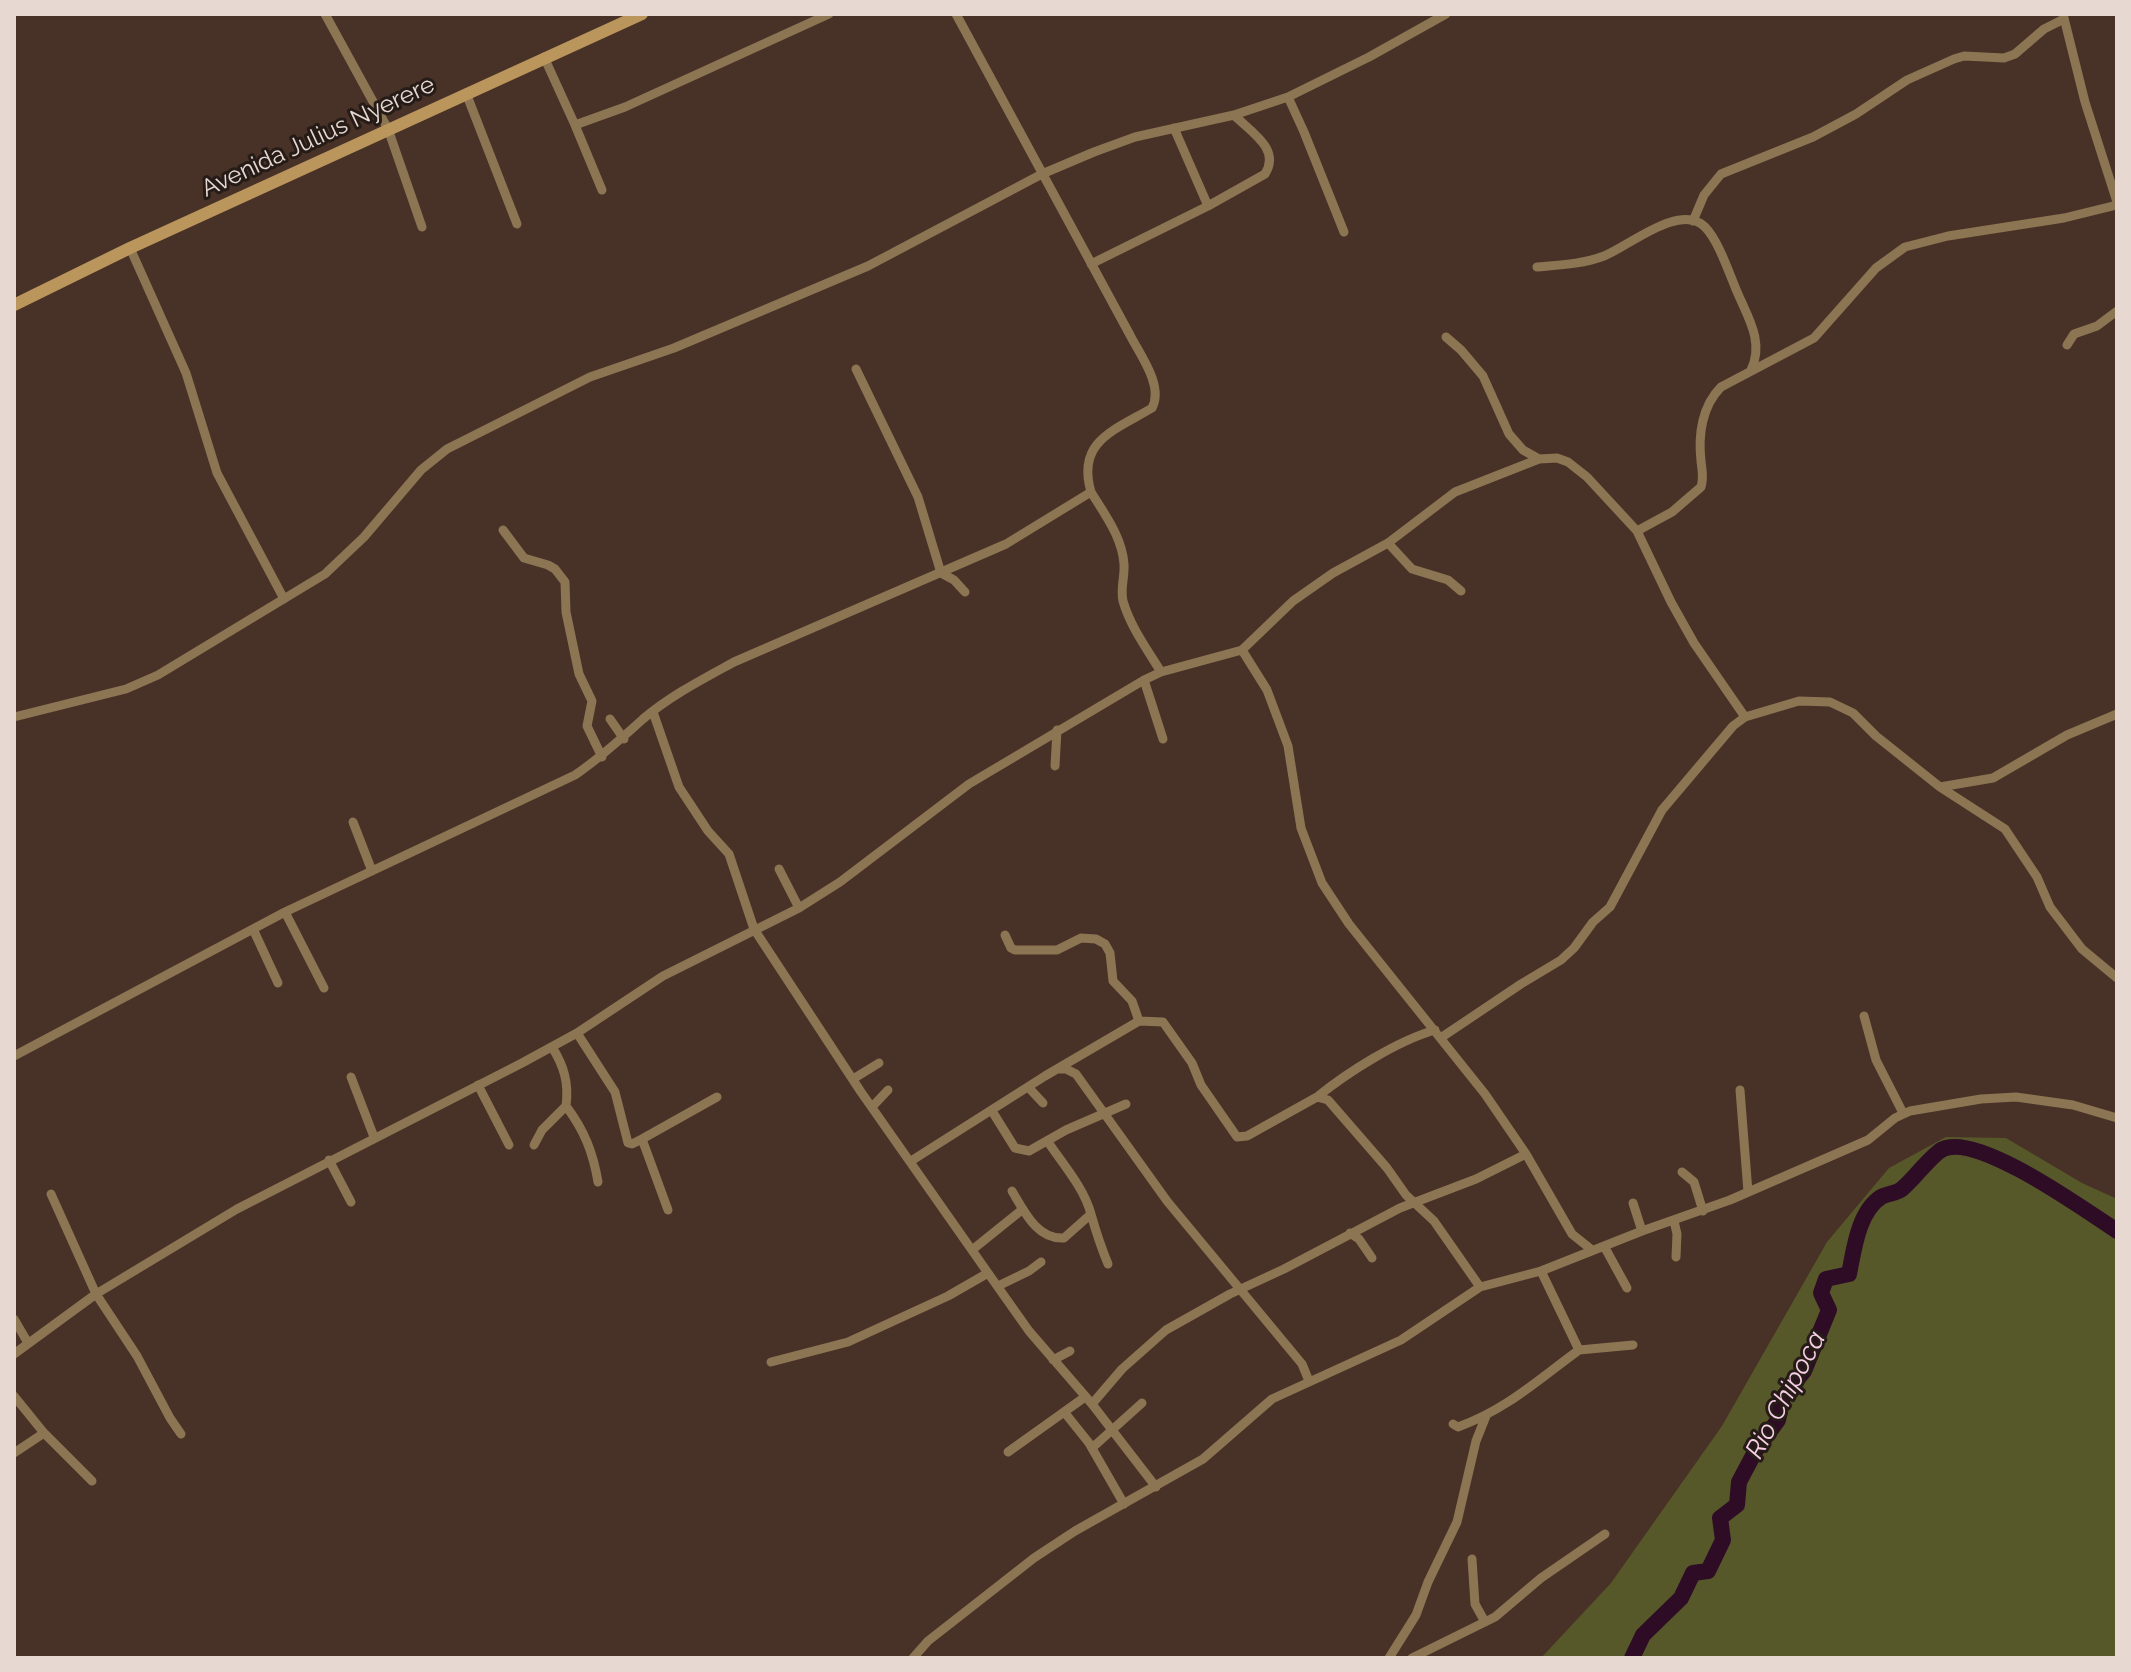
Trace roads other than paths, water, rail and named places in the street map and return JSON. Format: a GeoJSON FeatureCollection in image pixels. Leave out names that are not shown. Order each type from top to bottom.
{"type":"FeatureCollection","features":[{"type":"Feature","properties":{"kind":"street"},"geometry":{"type":"LineString","coordinates":[[325,14],[388,129],[422,227]]}},
{"type":"Feature","properties":{"kind":"street","name":"Avenida Julius Nyerere"},"geometry":{"type":"LineString","coordinates":[[14,305],[130,248],[642,14]]}},
{"type":"Feature","properties":{"kind":"street"},"geometry":{"type":"LineString","coordinates":[[575,125],[625,107],[829,14]]}},
{"type":"Feature","properties":{"kind":"street"},"geometry":{"type":"LineString","coordinates":[[956,14],[1130,335],[1157,395],[1152,408],[1113,431],[1094,447],[1085,468],[1091,492],[1120,544],[1124,569],[1122,598],[1130,620],[1161,672]]}},
{"type":"Feature","properties":{"kind":"street"},"geometry":{"type":"LineString","coordinates":[[14,717],[144,682],[325,574],[349,552],[421,470],[447,449],[590,377],[674,348],[868,266],[1042,174],[1135,137],[1234,115],[1288,97],[1446,14]]}},
{"type":"Feature","properties":{"kind":"street"},"geometry":{"type":"LineString","coordinates":[[1637,531],[1672,512],[1701,487],[1700,450],[1704,410],[1713,395],[1751,370],[1814,338],[1876,268],[1905,247],[1948,236],[2064,218],[2117,204],[2085,102],[2063,17],[2015,54],[2004,58],[1964,56],[1954,59],[1907,80],[1846,120],[1813,137],[1721,174],[1704,195],[1693,221]]}},
{"type":"Feature","properties":{"kind":"street"},"geometry":{"type":"LineString","coordinates":[[544,57],[602,190]]}},
{"type":"Feature","properties":{"kind":"street"},"geometry":{"type":"LineString","coordinates":[[466,93],[517,224]]}},
{"type":"Feature","properties":{"kind":"street"},"geometry":{"type":"LineString","coordinates":[[1288,97],[1344,232]]}},
{"type":"Feature","properties":{"kind":"street"},"geometry":{"type":"LineString","coordinates":[[1091,264],[1265,174],[1272,160],[1267,147],[1234,115]]}},
{"type":"Feature","properties":{"kind":"street"},"geometry":{"type":"LineString","coordinates":[[1174,128],[1208,206]]}},
{"type":"Feature","properties":{"kind":"street"},"geometry":{"type":"LineString","coordinates":[[1537,267],[1584,262],[1604,256],[1650,230],[1682,220],[1704,226],[1712,237],[1758,347],[1751,370]]}},
{"type":"Feature","properties":{"kind":"street"},"geometry":{"type":"LineString","coordinates":[[130,248],[186,373],[217,473],[284,599]]}},
{"type":"Feature","properties":{"kind":"street"},"geometry":{"type":"LineString","coordinates":[[2067,345],[2074,334],[2097,326],[2117,311]]}},
{"type":"Feature","properties":{"kind":"street"},"geometry":{"type":"LineString","coordinates":[[1446,337],[1483,376],[1502,424],[1523,450],[1539,459]]}},
{"type":"Feature","properties":{"kind":"street"},"geometry":{"type":"LineString","coordinates":[[856,369],[918,497],[941,573],[954,580],[965,592]]}},
{"type":"Feature","properties":{"kind":"street"},"geometry":{"type":"LineString","coordinates":[[1521,465],[1523,450]]}},
{"type":"Feature","properties":{"kind":"street"},"geometry":{"type":"LineString","coordinates":[[14,1354],[96,1294],[203,1229],[329,1160],[552,1047],[663,976],[799,908],[840,882],[969,784],[1144,680],[1161,672],[1242,650],[1293,601],[1333,573],[1388,543],[1455,492],[1521,465],[1539,459],[1557,458],[1568,462],[1587,477],[1637,531],[1694,643],[1745,717]]}},
{"type":"Feature","properties":{"kind":"street"},"geometry":{"type":"LineString","coordinates":[[14,1056],[285,912],[575,775],[602,757],[653,712],[697,682],[748,655],[1006,544],[1091,492]]}},
{"type":"Feature","properties":{"kind":"street"},"geometry":{"type":"LineString","coordinates":[[503,530],[524,558],[555,569],[565,582],[566,612],[579,674],[592,701],[587,726],[602,757]]}},
{"type":"Feature","properties":{"kind":"street"},"geometry":{"type":"LineString","coordinates":[[1388,543],[1412,569],[1448,580],[1461,591]]}},
{"type":"Feature","properties":{"kind":"street"},"geometry":{"type":"LineString","coordinates":[[1242,650],[1267,690],[1285,738],[1301,828],[1322,883],[1349,924],[1485,1094],[1526,1154],[1572,1234],[1592,1250]]}},
{"type":"Feature","properties":{"kind":"street"},"geometry":{"type":"LineString","coordinates":[[1144,680],[1163,739]]}},
{"type":"Feature","properties":{"kind":"street"},"geometry":{"type":"LineString","coordinates":[[911,1161],[1139,1021],[1163,1022],[1237,1137],[1247,1136],[1317,1097],[1359,1067],[1421,1034],[1438,1033],[1561,960],[1610,907],[1662,810],[1733,726],[1745,717],[1799,701],[1830,702],[1853,713],[1876,736],[1940,787],[2005,829],[2037,877],[2050,907],[2082,949],[2117,978]]}},
{"type":"Feature","properties":{"kind":"street"},"geometry":{"type":"LineString","coordinates":[[653,712],[679,787],[715,840],[729,854],[754,929],[872,1107],[988,1273],[1053,1360],[1113,1430],[1156,1487]]}},
{"type":"Feature","properties":{"kind":"street"},"geometry":{"type":"LineString","coordinates":[[1940,787],[1993,778],[2067,735],[2117,714]]}},
{"type":"Feature","properties":{"kind":"street"},"geometry":{"type":"LineString","coordinates":[[610,719],[624,739]]}},
{"type":"Feature","properties":{"kind":"street"},"geometry":{"type":"LineString","coordinates":[[1055,766],[1057,730]]}},
{"type":"Feature","properties":{"kind":"street"},"geometry":{"type":"LineString","coordinates":[[353,822],[372,871]]}},
{"type":"Feature","properties":{"kind":"street"},"geometry":{"type":"LineString","coordinates":[[779,869],[799,908]]}},
{"type":"Feature","properties":{"kind":"street"},"geometry":{"type":"LineString","coordinates":[[285,912],[324,988]]}},
{"type":"Feature","properties":{"kind":"street"},"geometry":{"type":"LineString","coordinates":[[253,929],[278,983]]}},
{"type":"Feature","properties":{"kind":"street"},"geometry":{"type":"LineString","coordinates":[[1005,935],[1015,950],[1057,950],[1081,938],[1096,939],[1105,944],[1110,953],[1113,981],[1132,1001],[1139,1021]]}},
{"type":"Feature","properties":{"kind":"street"},"geometry":{"type":"LineString","coordinates":[[1864,1016],[1876,1060],[1903,1113]]}},
{"type":"Feature","properties":{"kind":"street"},"geometry":{"type":"LineString","coordinates":[[577,1033],[615,1092],[626,1140],[632,1144],[717,1097]]}},
{"type":"Feature","properties":{"kind":"street"},"geometry":{"type":"LineString","coordinates":[[552,1047],[561,1061],[567,1083],[566,1106],[585,1133],[595,1160],[598,1182]]}},
{"type":"Feature","properties":{"kind":"street"},"geometry":{"type":"LineString","coordinates":[[1076,1074],[1079,1057]]}},
{"type":"Feature","properties":{"kind":"street"},"geometry":{"type":"LineString","coordinates":[[853,1079],[879,1063]]}},
{"type":"Feature","properties":{"kind":"street"},"geometry":{"type":"LineString","coordinates":[[1057,1069],[1076,1074],[1167,1201],[1231,1278],[1235,1292],[1302,1364],[1309,1381]]}},
{"type":"Feature","properties":{"kind":"street"},"geometry":{"type":"LineString","coordinates":[[351,1077],[374,1137]]}},
{"type":"Feature","properties":{"kind":"street"},"geometry":{"type":"LineString","coordinates":[[478,1085],[509,1145]]}},
{"type":"Feature","properties":{"kind":"street"},"geometry":{"type":"LineString","coordinates":[[1029,1088],[1043,1103]]}},
{"type":"Feature","properties":{"kind":"street"},"geometry":{"type":"LineString","coordinates":[[872,1107],[888,1090]]}},
{"type":"Feature","properties":{"kind":"street"},"geometry":{"type":"LineString","coordinates":[[1740,1090],[1748,1192]]}},
{"type":"Feature","properties":{"kind":"street"},"geometry":{"type":"LineString","coordinates":[[1317,1097],[1324,1097],[1333,1105],[1406,1195],[1440,1228],[1480,1287]]}},
{"type":"Feature","properties":{"kind":"street"},"geometry":{"type":"LineString","coordinates":[[913,1658],[928,1641],[1034,1558],[1075,1531],[1203,1459],[1272,1399],[1401,1340],[1480,1287],[1541,1271],[1642,1231],[1703,1211],[1868,1140],[1903,1113],[1981,1099],[2016,1097],[2073,1105],[2117,1118]]}},
{"type":"Feature","properties":{"kind":"street"},"geometry":{"type":"LineString","coordinates":[[992,1111],[1015,1148],[1029,1151],[1126,1104]]}},
{"type":"Feature","properties":{"kind":"street"},"geometry":{"type":"LineString","coordinates":[[534,1145],[542,1130],[566,1106]]}},
{"type":"Feature","properties":{"kind":"street"},"geometry":{"type":"LineString","coordinates":[[642,1139],[668,1210]]}},
{"type":"Feature","properties":{"kind":"street"},"geometry":{"type":"LineString","coordinates":[[1048,1142],[1074,1179],[1091,1214],[1108,1264]]}},
{"type":"Feature","properties":{"kind":"street"},"geometry":{"type":"LineString","coordinates":[[1008,1452],[1088,1400],[1166,1330],[1350,1233],[1526,1154]]}},
{"type":"Feature","properties":{"kind":"street"},"geometry":{"type":"LineString","coordinates":[[329,1160],[351,1202]]}},
{"type":"Feature","properties":{"kind":"street"},"geometry":{"type":"LineString","coordinates":[[1682,1172],[1694,1182],[1703,1211]]}},
{"type":"Feature","properties":{"kind":"street"},"geometry":{"type":"LineString","coordinates":[[1012,1191],[1045,1235],[1057,1239],[1064,1238],[1091,1214]]}},
{"type":"Feature","properties":{"kind":"street"},"geometry":{"type":"LineString","coordinates":[[51,1194],[96,1294],[122,1331],[181,1434]]}},
{"type":"Feature","properties":{"kind":"street"},"geometry":{"type":"LineString","coordinates":[[1633,1203],[1642,1231]]}},
{"type":"Feature","properties":{"kind":"street"},"geometry":{"type":"LineString","coordinates":[[972,1250],[1023,1209]]}},
{"type":"Feature","properties":{"kind":"street"},"geometry":{"type":"LineString","coordinates":[[1674,1221],[1676,1257]]}},
{"type":"Feature","properties":{"kind":"street"},"geometry":{"type":"LineString","coordinates":[[1350,1233],[1359,1239],[1372,1258]]}},
{"type":"Feature","properties":{"kind":"street"},"geometry":{"type":"LineString","coordinates":[[1570,1258],[1572,1234]]}},
{"type":"Feature","properties":{"kind":"street"},"geometry":{"type":"LineString","coordinates":[[1604,1246],[1627,1288]]}},
{"type":"Feature","properties":{"kind":"street"},"geometry":{"type":"LineString","coordinates":[[998,1286],[1041,1262]]}},
{"type":"Feature","properties":{"kind":"street"},"geometry":{"type":"LineString","coordinates":[[1541,1271],[1579,1350]]}},
{"type":"Feature","properties":{"kind":"street"},"geometry":{"type":"LineString","coordinates":[[771,1362],[848,1342],[948,1296],[988,1273]]}},
{"type":"Feature","properties":{"kind":"street"},"geometry":{"type":"LineString","coordinates":[[14,1319],[28,1343]]}},
{"type":"Feature","properties":{"kind":"street"},"geometry":{"type":"LineString","coordinates":[[1453,1424],[1458,1427],[1486,1416],[1546,1377],[1579,1350],[1633,1345]]}},
{"type":"Feature","properties":{"kind":"street"},"geometry":{"type":"LineString","coordinates":[[1053,1360],[1070,1351]]}},
{"type":"Feature","properties":{"kind":"street"},"geometry":{"type":"LineString","coordinates":[[14,1396],[44,1433],[92,1481]]}},
{"type":"Feature","properties":{"kind":"street"},"geometry":{"type":"LineString","coordinates":[[1092,1448],[1142,1403]]}},
{"type":"Feature","properties":{"kind":"street"},"geometry":{"type":"LineString","coordinates":[[1065,1413],[1092,1448],[1124,1504]]}},
{"type":"Feature","properties":{"kind":"street"},"geometry":{"type":"LineString","coordinates":[[1389,1658],[1416,1615],[1457,1522],[1476,1441],[1486,1416]]}},
{"type":"Feature","properties":{"kind":"street"},"geometry":{"type":"LineString","coordinates":[[14,1453],[44,1433]]}},
{"type":"Feature","properties":{"kind":"street"},"geometry":{"type":"LineString","coordinates":[[1412,1658],[1503,1611],[1541,1578],[1605,1534]]}},
{"type":"Feature","properties":{"kind":"street"},"geometry":{"type":"LineString","coordinates":[[1472,1559],[1475,1604],[1485,1622]]}},
{"type":"Feature","properties":{"kind":"waterway","name":"Rio Chipoca"},"geometry":{"type":"LineString","coordinates":[[1632,1658],[1643,1635],[1681,1598],[1693,1573],[1708,1571],[1723,1540],[1720,1518],[1737,1505],[1739,1482],[1756,1450],[1778,1420],[1783,1397],[1804,1371],[1829,1310],[1821,1293],[1826,1279],[1849,1274],[1858,1232],[1873,1204],[1881,1197],[1901,1190],[1938,1152],[1960,1147],[1981,1152],[2032,1176],[2117,1231]]}}]}
